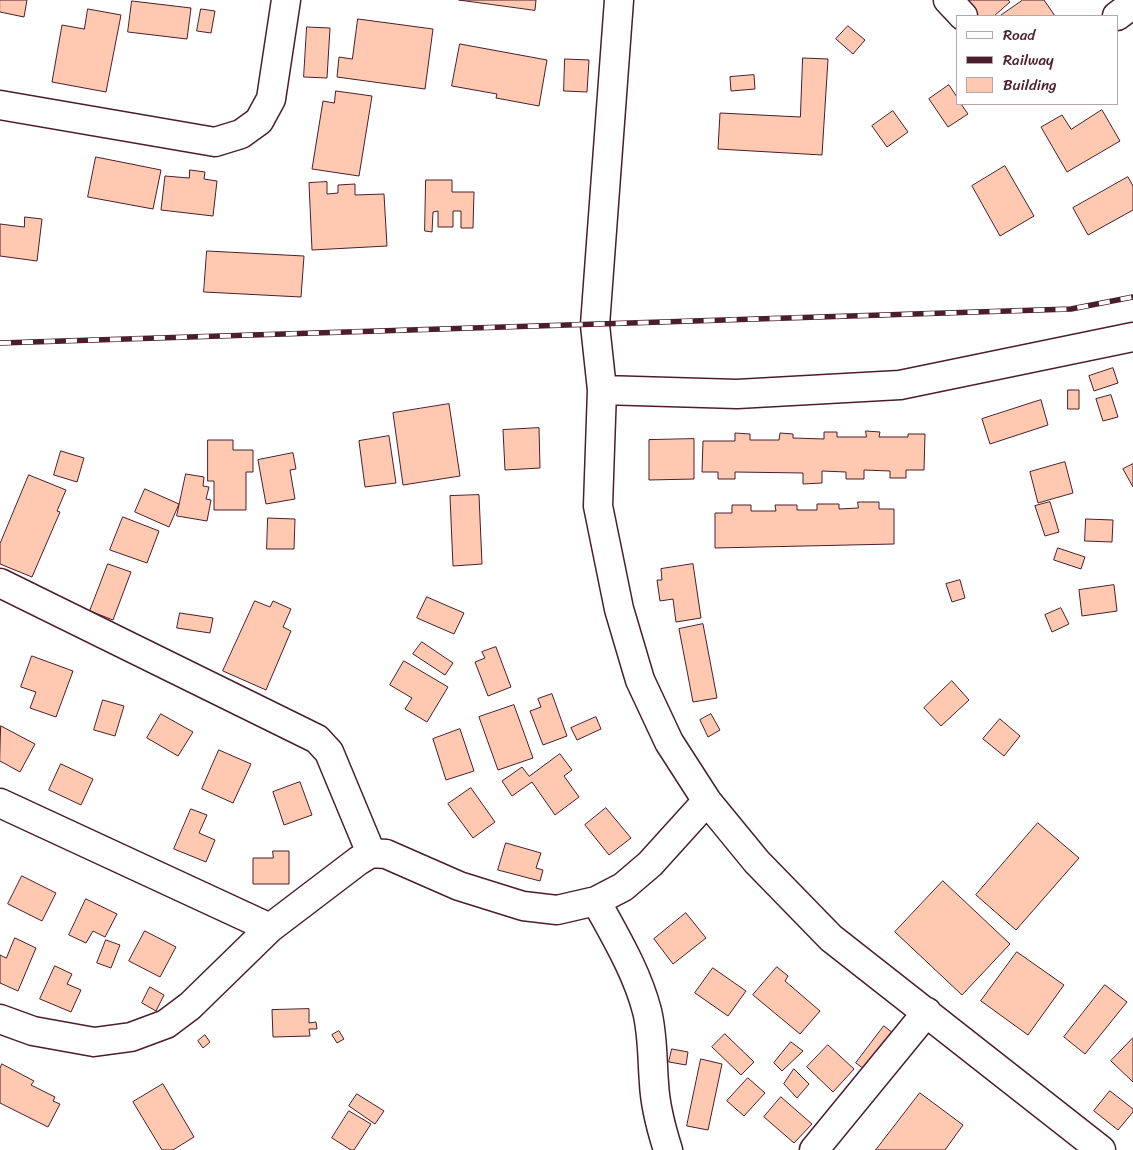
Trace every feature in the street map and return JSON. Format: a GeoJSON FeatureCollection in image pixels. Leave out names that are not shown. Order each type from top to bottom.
{"type":"FeatureCollection","features":[{"type":"Feature","properties":{"kind":"street"},"geometry":{"type":"LineString","coordinates":[[0,105],[215,142],[241,134],[259,121],[271,99],[286,0]]}},
{"type":"Feature","properties":{"kind":"street"},"geometry":{"type":"LineString","coordinates":[[619,0],[595,325],[602,390],[598,506],[619,609],[640,680],[669,742],[707,801],[757,862],[831,938],[1101,1150]]}},
{"type":"Feature","properties":{"kind":"street"},"geometry":{"type":"LineString","coordinates":[[948,0],[962,15]]}},
{"type":"Feature","properties":{"kind":"street"},"geometry":{"type":"LineString","coordinates":[[1118,15],[1133,4]]}},
{"type":"Feature","properties":{"kind":"street"},"geometry":{"type":"LineString","coordinates":[[602,390],[736,394],[900,385],[1133,337]]}},
{"type":"Feature","properties":{"kind":"street"},"geometry":{"type":"LineString","coordinates":[[0,583],[317,739],[330,752],[371,853]]}},
{"type":"Feature","properties":{"kind":"street"},"geometry":{"type":"LineString","coordinates":[[0,1019],[33,1031],[94,1042],[131,1037],[166,1024],[190,1006],[270,928],[371,853],[386,854],[459,886],[523,906],[557,910],[596,901],[623,887],[650,864],[707,801]]}},
{"type":"Feature","properties":{"kind":"street"},"geometry":{"type":"LineString","coordinates":[[0,803],[270,928]]}},
{"type":"Feature","properties":{"kind":"street"},"geometry":{"type":"LineString","coordinates":[[596,901],[639,986],[647,1011],[652,1038],[654,1086],[660,1127],[668,1150]]}},
{"type":"Feature","properties":{"kind":"street"},"geometry":{"type":"LineString","coordinates":[[814,1150],[926,1012]]}},
{"type":"Feature","properties":{"kind":"building"},"geometry":{"type":"Polygon","coordinates":[[[0,0],[27,0],[24,17],[0,12],[0,0]]]}},
{"type":"Feature","properties":{"kind":"building"},"geometry":{"type":"Polygon","coordinates":[[[459,0],[536,0],[535,10],[459,0]]]}},
{"type":"Feature","properties":{"kind":"building"},"geometry":{"type":"Polygon","coordinates":[[[965,0],[1008,0],[1010,2],[995,15],[978,15],[965,0]]]}},
{"type":"Feature","properties":{"kind":"building"},"geometry":{"type":"Polygon","coordinates":[[[1023,0],[1044,0],[1054,15],[1001,15],[1023,0]]]}},
{"type":"Feature","properties":{"kind":"building"},"geometry":{"type":"Polygon","coordinates":[[[132,1],[191,8],[187,39],[128,32],[132,1]]]}},
{"type":"Feature","properties":{"kind":"building"},"geometry":{"type":"Polygon","coordinates":[[[88,9],[121,15],[106,92],[52,82],[62,25],[84,29],[88,9]]]}},
{"type":"Feature","properties":{"kind":"building"},"geometry":{"type":"Polygon","coordinates":[[[201,9],[215,11],[211,33],[197,31],[201,9]]]}},
{"type":"Feature","properties":{"kind":"building"},"geometry":{"type":"Polygon","coordinates":[[[358,19],[433,29],[425,89],[337,77],[339,57],[352,59],[358,19]]]}},
{"type":"Feature","properties":{"kind":"building"},"geometry":{"type":"Polygon","coordinates":[[[848,26],[865,40],[853,54],[836,39],[848,26]]]}},
{"type":"Feature","properties":{"kind":"building"},"geometry":{"type":"Polygon","coordinates":[[[307,27],[330,28],[327,78],[304,77],[307,27]]]}},
{"type":"Feature","properties":{"kind":"building"},"geometry":{"type":"Polygon","coordinates":[[[460,44],[547,60],[539,106],[496,98],[497,94],[452,86],[460,44]]]}},
{"type":"Feature","properties":{"kind":"building"},"geometry":{"type":"Polygon","coordinates":[[[803,58],[828,59],[822,155],[718,149],[720,113],[800,117],[803,58]]]}},
{"type":"Feature","properties":{"kind":"building"},"geometry":{"type":"Polygon","coordinates":[[[565,59],[589,60],[587,92],[564,91],[565,59]]]}},
{"type":"Feature","properties":{"kind":"building"},"geometry":{"type":"Polygon","coordinates":[[[754,75],[755,89],[731,91],[730,77],[754,75]]]}},
{"type":"Feature","properties":{"kind":"building"},"geometry":{"type":"Polygon","coordinates":[[[949,85],[956,96],[956,105],[962,105],[968,114],[948,127],[929,99],[949,85]]]}},
{"type":"Feature","properties":{"kind":"building"},"geometry":{"type":"Polygon","coordinates":[[[336,91],[372,96],[359,176],[312,169],[323,101],[334,103],[336,91]]]}},
{"type":"Feature","properties":{"kind":"building"},"geometry":{"type":"Polygon","coordinates":[[[1102,110],[1120,141],[1067,172],[1041,127],[1062,115],[1071,129],[1102,110]]]}},
{"type":"Feature","properties":{"kind":"building"},"geometry":{"type":"Polygon","coordinates":[[[893,111],[908,132],[887,147],[872,126],[893,111]]]}},
{"type":"Feature","properties":{"kind":"building"},"geometry":{"type":"Polygon","coordinates":[[[96,157],[161,170],[153,209],[88,197],[96,157]]]}},
{"type":"Feature","properties":{"kind":"building"},"geometry":{"type":"Polygon","coordinates":[[[1005,166],[1034,216],[1000,236],[972,186],[1005,166]]]}},
{"type":"Feature","properties":{"kind":"building"},"geometry":{"type":"Polygon","coordinates":[[[190,170],[205,172],[204,179],[217,181],[213,216],[161,210],[165,176],[189,178],[190,170]]]}},
{"type":"Feature","properties":{"kind":"building"},"geometry":{"type":"Polygon","coordinates":[[[1128,177],[1133,186],[1133,210],[1088,235],[1073,208],[1128,177]]]}},
{"type":"Feature","properties":{"kind":"building"},"geometry":{"type":"Polygon","coordinates":[[[426,180],[452,180],[452,192],[474,192],[473,228],[461,228],[461,211],[453,211],[453,227],[438,227],[438,211],[433,212],[432,232],[425,231],[426,180]]]}},
{"type":"Feature","properties":{"kind":"building"},"geometry":{"type":"Polygon","coordinates":[[[327,182],[327,194],[338,193],[338,185],[355,184],[355,195],[384,194],[387,246],[312,250],[309,183],[327,182]]]}},
{"type":"Feature","properties":{"kind":"building"},"geometry":{"type":"Polygon","coordinates":[[[25,217],[42,219],[37,261],[0,256],[0,224],[24,227],[25,217]]]}},
{"type":"Feature","properties":{"kind":"building"},"geometry":{"type":"Polygon","coordinates":[[[207,251],[304,256],[301,297],[204,292],[207,251]]]}},
{"type":"Feature","properties":{"kind":"building"},"geometry":{"type":"Polygon","coordinates":[[[1113,368],[1118,383],[1094,391],[1089,376],[1113,368]]]}},
{"type":"Feature","properties":{"kind":"building"},"geometry":{"type":"Polygon","coordinates":[[[1068,390],[1079,390],[1079,409],[1068,409],[1068,390]]]}},
{"type":"Feature","properties":{"kind":"building"},"geometry":{"type":"Polygon","coordinates":[[[1111,395],[1118,417],[1103,421],[1096,399],[1111,395]]]}},
{"type":"Feature","properties":{"kind":"building"},"geometry":{"type":"Polygon","coordinates":[[[1041,400],[1048,425],[990,444],[982,419],[1041,400]]]}},
{"type":"Feature","properties":{"kind":"building"},"geometry":{"type":"Polygon","coordinates":[[[449,404],[460,476],[403,485],[393,413],[449,404]]]}},
{"type":"Feature","properties":{"kind":"building"},"geometry":{"type":"Polygon","coordinates":[[[539,428],[540,468],[505,470],[503,430],[539,428]]]}},
{"type":"Feature","properties":{"kind":"building"},"geometry":{"type":"Polygon","coordinates":[[[866,431],[880,432],[879,437],[908,437],[908,434],[925,434],[924,470],[906,470],[906,478],[890,478],[890,471],[864,470],[864,479],[846,479],[846,472],[822,471],[822,483],[803,484],[803,473],[735,472],[735,479],[718,479],[718,472],[702,472],[703,441],[735,441],[735,433],[750,434],[750,440],[779,440],[780,433],[793,434],[793,438],[824,439],[824,432],[837,432],[837,437],[866,437],[866,431]]]}},
{"type":"Feature","properties":{"kind":"building"},"geometry":{"type":"Polygon","coordinates":[[[389,436],[396,483],[365,487],[359,441],[389,436]]]}},
{"type":"Feature","properties":{"kind":"building"},"geometry":{"type":"Polygon","coordinates":[[[694,439],[694,479],[649,480],[649,440],[694,439]]]}},
{"type":"Feature","properties":{"kind":"building"},"geometry":{"type":"Polygon","coordinates":[[[208,440],[233,440],[233,450],[253,450],[253,472],[246,472],[246,510],[214,510],[214,481],[208,481],[208,440]]]}},
{"type":"Feature","properties":{"kind":"building"},"geometry":{"type":"Polygon","coordinates":[[[61,451],[84,458],[77,482],[54,475],[61,451]]]}},
{"type":"Feature","properties":{"kind":"building"},"geometry":{"type":"Polygon","coordinates":[[[293,453],[296,469],[290,470],[295,499],[266,504],[258,460],[293,453]]]}},
{"type":"Feature","properties":{"kind":"building"},"geometry":{"type":"Polygon","coordinates":[[[1065,462],[1073,493],[1038,503],[1030,472],[1065,462]]]}},
{"type":"Feature","properties":{"kind":"building"},"geometry":{"type":"Polygon","coordinates":[[[1133,464],[1133,487],[1123,469],[1133,464]]]}},
{"type":"Feature","properties":{"kind":"building"},"geometry":{"type":"Polygon","coordinates":[[[186,474],[204,477],[203,486],[209,487],[206,499],[211,500],[207,521],[177,516],[186,474]]]}},
{"type":"Feature","properties":{"kind":"building"},"geometry":{"type":"Polygon","coordinates":[[[29,475],[66,490],[57,511],[60,512],[32,577],[0,564],[0,544],[29,475]]]}},
{"type":"Feature","properties":{"kind":"building"},"geometry":{"type":"Polygon","coordinates":[[[145,489],[179,504],[169,527],[135,512],[145,489]]]}},
{"type":"Feature","properties":{"kind":"building"},"geometry":{"type":"Polygon","coordinates":[[[479,495],[482,564],[453,566],[450,496],[479,495]]]}},
{"type":"Feature","properties":{"kind":"building"},"geometry":{"type":"Polygon","coordinates":[[[858,502],[879,502],[879,509],[894,509],[894,544],[715,548],[715,513],[732,513],[732,505],[751,505],[751,511],[776,511],[775,505],[797,505],[797,510],[817,510],[817,504],[839,504],[839,509],[858,508],[858,502]]]}},
{"type":"Feature","properties":{"kind":"building"},"geometry":{"type":"Polygon","coordinates":[[[1050,502],[1059,532],[1045,536],[1035,506],[1050,502]]]}},
{"type":"Feature","properties":{"kind":"building"},"geometry":{"type":"Polygon","coordinates":[[[123,517],[159,531],[147,563],[110,550],[123,517]]]}},
{"type":"Feature","properties":{"kind":"building"},"geometry":{"type":"Polygon","coordinates":[[[268,518],[295,519],[294,549],[267,549],[268,518]]]}},
{"type":"Feature","properties":{"kind":"building"},"geometry":{"type":"Polygon","coordinates":[[[1086,519],[1113,520],[1112,542],[1085,541],[1086,519]]]}},
{"type":"Feature","properties":{"kind":"building"},"geometry":{"type":"Polygon","coordinates":[[[1058,548],[1085,557],[1081,569],[1054,560],[1058,548]]]}},
{"type":"Feature","properties":{"kind":"building"},"geometry":{"type":"Polygon","coordinates":[[[108,564],[131,572],[113,620],[90,611],[108,564]]]}},
{"type":"Feature","properties":{"kind":"building"},"geometry":{"type":"Polygon","coordinates":[[[693,564],[701,618],[676,622],[673,599],[660,601],[657,580],[662,580],[661,569],[693,564]]]}},
{"type":"Feature","properties":{"kind":"building"},"geometry":{"type":"Polygon","coordinates":[[[960,580],[965,598],[952,602],[946,584],[960,580]]]}},
{"type":"Feature","properties":{"kind":"building"},"geometry":{"type":"Polygon","coordinates":[[[1114,585],[1117,611],[1082,616],[1079,590],[1114,585]]]}},
{"type":"Feature","properties":{"kind":"building"},"geometry":{"type":"Polygon","coordinates":[[[427,597],[464,613],[454,634],[417,618],[427,597]]]}},
{"type":"Feature","properties":{"kind":"building"},"geometry":{"type":"Polygon","coordinates":[[[255,601],[270,607],[273,601],[291,609],[283,627],[291,631],[266,690],[223,671],[255,601]]]}},
{"type":"Feature","properties":{"kind":"building"},"geometry":{"type":"Polygon","coordinates":[[[1061,608],[1069,624],[1052,632],[1045,615],[1061,608]]]}},
{"type":"Feature","properties":{"kind":"building"},"geometry":{"type":"Polygon","coordinates":[[[180,613],[213,618],[210,633],[177,628],[180,613]]]}},
{"type":"Feature","properties":{"kind":"building"},"geometry":{"type":"Polygon","coordinates":[[[703,624],[717,698],[693,702],[679,629],[703,624]]]}},
{"type":"Feature","properties":{"kind":"building"},"geometry":{"type":"Polygon","coordinates":[[[422,642],[453,663],[445,675],[413,654],[422,642]]]}},
{"type":"Feature","properties":{"kind":"building"},"geometry":{"type":"Polygon","coordinates":[[[496,647],[511,687],[488,696],[475,662],[485,658],[482,652],[496,647]]]}},
{"type":"Feature","properties":{"kind":"building"},"geometry":{"type":"Polygon","coordinates":[[[32,656],[73,671],[56,717],[30,708],[36,692],[21,687],[32,656]]]}},
{"type":"Feature","properties":{"kind":"building"},"geometry":{"type":"Polygon","coordinates":[[[404,661],[448,687],[427,722],[405,709],[412,698],[390,685],[404,661]]]}},
{"type":"Feature","properties":{"kind":"building"},"geometry":{"type":"Polygon","coordinates":[[[952,681],[969,700],[941,726],[924,708],[952,681]]]}},
{"type":"Feature","properties":{"kind":"building"},"geometry":{"type":"Polygon","coordinates":[[[552,694],[567,736],[543,745],[530,711],[541,707],[538,699],[552,694]]]}},
{"type":"Feature","properties":{"kind":"building"},"geometry":{"type":"Polygon","coordinates":[[[103,700],[124,706],[115,736],[94,730],[103,700]]]}},
{"type":"Feature","properties":{"kind":"building"},"geometry":{"type":"Polygon","coordinates":[[[514,705],[533,758],[498,770],[479,717],[514,705]]]}},
{"type":"Feature","properties":{"kind":"building"},"geometry":{"type":"Polygon","coordinates":[[[161,714],[193,732],[178,756],[147,738],[161,714]]]}},
{"type":"Feature","properties":{"kind":"building"},"geometry":{"type":"Polygon","coordinates":[[[711,714],[720,730],[708,737],[700,720],[711,714]]]}},
{"type":"Feature","properties":{"kind":"building"},"geometry":{"type":"Polygon","coordinates":[[[596,717],[601,729],[577,740],[571,728],[596,717]]]}},
{"type":"Feature","properties":{"kind":"building"},"geometry":{"type":"Polygon","coordinates":[[[1000,719],[1020,736],[1004,756],[983,739],[1000,719]]]}},
{"type":"Feature","properties":{"kind":"building"},"geometry":{"type":"Polygon","coordinates":[[[1,726],[35,744],[20,772],[0,761],[1,726]]]}},
{"type":"Feature","properties":{"kind":"building"},"geometry":{"type":"Polygon","coordinates":[[[460,729],[474,771],[446,780],[433,739],[460,729]]]}},
{"type":"Feature","properties":{"kind":"building"},"geometry":{"type":"Polygon","coordinates":[[[219,750],[251,764],[233,803],[202,789],[219,750]]]}},
{"type":"Feature","properties":{"kind":"building"},"geometry":{"type":"Polygon","coordinates":[[[560,754],[572,770],[564,776],[579,797],[555,815],[532,782],[512,796],[502,781],[522,767],[529,776],[560,754]]]}},
{"type":"Feature","properties":{"kind":"building"},"geometry":{"type":"Polygon","coordinates":[[[61,764],[93,779],[81,805],[49,790],[61,764]]]}},
{"type":"Feature","properties":{"kind":"building"},"geometry":{"type":"Polygon","coordinates":[[[300,782],[312,815],[284,825],[273,792],[300,782]]]}},
{"type":"Feature","properties":{"kind":"building"},"geometry":{"type":"Polygon","coordinates":[[[471,788],[495,822],[473,838],[448,804],[471,788]]]}},
{"type":"Feature","properties":{"kind":"building"},"geometry":{"type":"Polygon","coordinates":[[[606,808],[631,838],[609,855],[585,825],[606,808]]]}},
{"type":"Feature","properties":{"kind":"building"},"geometry":{"type":"Polygon","coordinates":[[[191,809],[207,815],[199,833],[215,840],[206,862],[174,849],[191,809]]]}},
{"type":"Feature","properties":{"kind":"building"},"geometry":{"type":"Polygon","coordinates":[[[1038,823],[1079,858],[1016,930],[976,895],[1038,823]]]}},
{"type":"Feature","properties":{"kind":"building"},"geometry":{"type":"Polygon","coordinates":[[[506,843],[541,853],[536,868],[543,870],[540,881],[498,870],[506,843]]]}},
{"type":"Feature","properties":{"kind":"building"},"geometry":{"type":"Polygon","coordinates":[[[273,851],[289,851],[289,884],[253,884],[253,858],[273,858],[273,851]]]}},
{"type":"Feature","properties":{"kind":"building"},"geometry":{"type":"Polygon","coordinates":[[[22,876],[56,893],[42,921],[8,904],[22,876]]]}},
{"type":"Feature","properties":{"kind":"building"},"geometry":{"type":"Polygon","coordinates":[[[943,881],[1010,944],[962,995],[895,932],[943,881]]]}},
{"type":"Feature","properties":{"kind":"building"},"geometry":{"type":"Polygon","coordinates":[[[86,899],[117,914],[105,937],[93,931],[86,943],[69,935],[86,899]]]}},
{"type":"Feature","properties":{"kind":"building"},"geometry":{"type":"Polygon","coordinates":[[[686,913],[706,938],[673,964],[654,939],[686,913]]]}},
{"type":"Feature","properties":{"kind":"building"},"geometry":{"type":"Polygon","coordinates":[[[145,931],[176,947],[160,977],[129,961],[145,931]]]}},
{"type":"Feature","properties":{"kind":"building"},"geometry":{"type":"Polygon","coordinates":[[[15,938],[36,948],[18,991],[0,983],[0,955],[6,958],[15,938]]]}},
{"type":"Feature","properties":{"kind":"building"},"geometry":{"type":"Polygon","coordinates":[[[106,940],[120,945],[111,968],[97,963],[106,940]]]}},
{"type":"Feature","properties":{"kind":"building"},"geometry":{"type":"Polygon","coordinates":[[[1017,952],[1064,985],[1028,1035],[981,1001],[1017,952]]]}},
{"type":"Feature","properties":{"kind":"building"},"geometry":{"type":"Polygon","coordinates":[[[55,966],[72,974],[67,984],[81,990],[71,1012],[40,999],[55,966]]]}},
{"type":"Feature","properties":{"kind":"building"},"geometry":{"type":"Polygon","coordinates":[[[777,967],[788,976],[785,981],[820,1011],[800,1034],[753,995],[777,967]]]}},
{"type":"Feature","properties":{"kind":"building"},"geometry":{"type":"Polygon","coordinates":[[[713,968],[746,991],[728,1016],[695,993],[713,968]]]}},
{"type":"Feature","properties":{"kind":"building"},"geometry":{"type":"Polygon","coordinates":[[[1105,985],[1127,1002],[1085,1054],[1064,1037],[1105,985]]]}},
{"type":"Feature","properties":{"kind":"building"},"geometry":{"type":"Polygon","coordinates":[[[150,987],[164,995],[156,1011],[142,1003],[150,987]]]}},
{"type":"Feature","properties":{"kind":"building"},"geometry":{"type":"Polygon","coordinates":[[[309,1009],[309,1023],[316,1022],[317,1029],[309,1029],[310,1036],[273,1037],[272,1010],[309,1009]]]}},
{"type":"Feature","properties":{"kind":"building"},"geometry":{"type":"Polygon","coordinates":[[[884,1026],[899,1038],[872,1075],[856,1063],[884,1026]]]}},
{"type":"Feature","properties":{"kind":"building"},"geometry":{"type":"Polygon","coordinates":[[[339,1031],[344,1039],[337,1043],[332,1035],[339,1031]]]}},
{"type":"Feature","properties":{"kind":"building"},"geometry":{"type":"Polygon","coordinates":[[[725,1034],[754,1062],[741,1075],[712,1047],[725,1034]]]}},
{"type":"Feature","properties":{"kind":"building"},"geometry":{"type":"Polygon","coordinates":[[[205,1035],[210,1042],[203,1048],[198,1041],[205,1035]]]}},
{"type":"Feature","properties":{"kind":"building"},"geometry":{"type":"Polygon","coordinates":[[[1133,1038],[1133,1082],[1111,1061],[1133,1038]]]}},
{"type":"Feature","properties":{"kind":"building"},"geometry":{"type":"Polygon","coordinates":[[[791,1042],[803,1051],[782,1071],[774,1063],[791,1042]]]}},
{"type":"Feature","properties":{"kind":"building"},"geometry":{"type":"Polygon","coordinates":[[[828,1045],[854,1069],[833,1092],[807,1067],[828,1045]]]}},
{"type":"Feature","properties":{"kind":"building"},"geometry":{"type":"Polygon","coordinates":[[[672,1049],[688,1052],[686,1065],[669,1062],[672,1049]]]}},
{"type":"Feature","properties":{"kind":"building"},"geometry":{"type":"Polygon","coordinates":[[[701,1059],[722,1064],[708,1130],[687,1126],[701,1059]]]}},
{"type":"Feature","properties":{"kind":"building"},"geometry":{"type":"Polygon","coordinates":[[[2,1064],[34,1081],[31,1085],[55,1097],[53,1101],[60,1104],[48,1127],[0,1103],[0,1069],[2,1064]]]}},
{"type":"Feature","properties":{"kind":"building"},"geometry":{"type":"Polygon","coordinates":[[[794,1069],[809,1084],[797,1098],[784,1084],[794,1069]]]}},
{"type":"Feature","properties":{"kind":"building"},"geometry":{"type":"Polygon","coordinates":[[[748,1078],[765,1093],[744,1116],[727,1101],[748,1078]]]}},
{"type":"Feature","properties":{"kind":"building"},"geometry":{"type":"Polygon","coordinates":[[[163,1084],[194,1137],[173,1150],[162,1150],[133,1102],[163,1084]]]}},
{"type":"Feature","properties":{"kind":"building"},"geometry":{"type":"Polygon","coordinates":[[[1110,1091],[1133,1109],[1133,1112],[1118,1130],[1094,1111],[1110,1091]]]}},
{"type":"Feature","properties":{"kind":"building"},"geometry":{"type":"Polygon","coordinates":[[[920,1093],[963,1125],[945,1150],[876,1150],[920,1093]]]}},
{"type":"Feature","properties":{"kind":"building"},"geometry":{"type":"Polygon","coordinates":[[[357,1094],[384,1111],[375,1124],[349,1106],[357,1094]]]}},
{"type":"Feature","properties":{"kind":"building"},"geometry":{"type":"Polygon","coordinates":[[[781,1097],[812,1124],[794,1143],[764,1117],[781,1097]]]}},
{"type":"Feature","properties":{"kind":"building"},"geometry":{"type":"Polygon","coordinates":[[[349,1111],[371,1124],[354,1150],[332,1138],[349,1111]]]}},
{"type":"Feature","properties":{"kind":"railway"},"geometry":{"type":"LineString","coordinates":[[0,343],[1071,309],[1133,297]]}}]}
